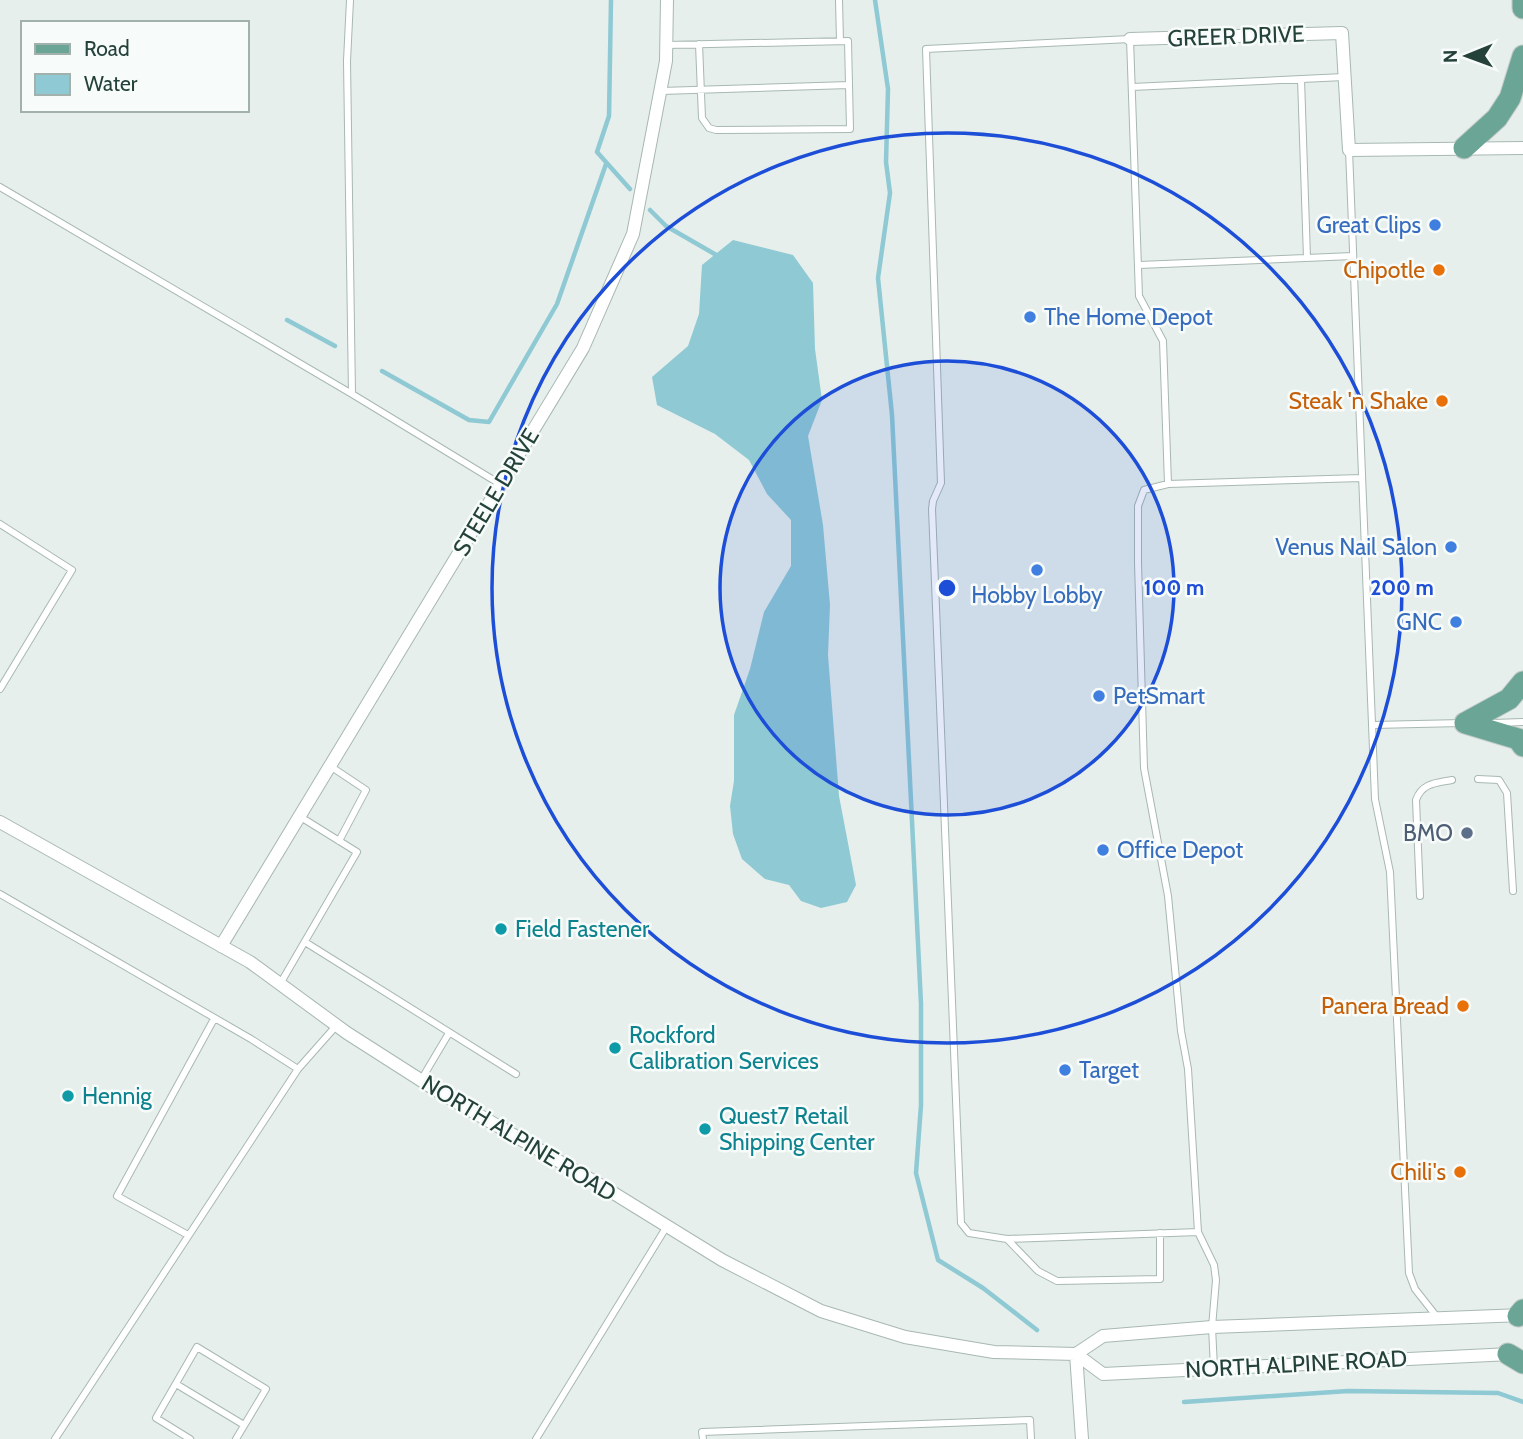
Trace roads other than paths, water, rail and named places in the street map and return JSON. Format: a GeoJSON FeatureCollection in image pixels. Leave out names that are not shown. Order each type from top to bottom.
{"type":"FeatureCollection","features":[{"type":"Feature","properties":{"kind":"main road"},"geometry":{"type":"LineString","coordinates":[[1523,0],[1523,8]]}},
{"type":"Feature","properties":{"kind":"main road"},"geometry":{"type":"LineString","coordinates":[[1464,148],[1497,118],[1510,98],[1523,56]]}},
{"type":"Feature","properties":{"kind":"main road"},"geometry":{"type":"LineString","coordinates":[[1465,723],[1509,699],[1523,682]]}},
{"type":"Feature","properties":{"kind":"main road"},"geometry":{"type":"LineString","coordinates":[[1465,723],[1518,739],[1523,746]]}},
{"type":"Feature","properties":{"kind":"street","name":"STEELE DRIVE"},"geometry":{"type":"LineString","coordinates":[[220,946],[583,348],[633,234],[666,61],[667,0]]}},
{"type":"Feature","properties":{"kind":"street","name":"GREER DRIVE"},"geometry":{"type":"LineString","coordinates":[[1130,39],[1342,33],[1344,77]]}},
{"type":"Feature","properties":{"kind":"street"},"geometry":{"type":"LineString","coordinates":[[1344,77],[1349,150],[1523,148]]}},
{"type":"Feature","properties":{"kind":"street","name":"NORTH ALPINE ROAD"},"geometry":{"type":"LineString","coordinates":[[0,822],[250,962],[337,1025],[421,1080],[722,1260],[821,1311],[905,1337],[994,1352],[1076,1354],[1103,1374],[1518,1357]]}},
{"type":"Feature","properties":{"kind":"street","name":"NORTH ALPINE ROAD"},"geometry":{"type":"LineString","coordinates":[[1076,1354],[1102,1336],[1212,1328],[1521,1314]]}},
{"type":"Feature","properties":{"kind":"street"},"geometry":{"type":"LineString","coordinates":[[1076,1354],[1082,1439]]}},
{"type":"Feature","properties":{"kind":"lane"},"geometry":{"type":"LineString","coordinates":[[350,0],[347,61],[352,394]]}},
{"type":"Feature","properties":{"kind":"lane"},"geometry":{"type":"LineString","coordinates":[[839,0],[840,41]]}},
{"type":"Feature","properties":{"kind":"lane"},"geometry":{"type":"LineString","coordinates":[[1168,484],[1163,341],[1139,296],[1130,39],[926,49],[941,483],[932,509],[961,1223],[969,1233],[1007,1238],[1198,1232]]}},
{"type":"Feature","properties":{"kind":"lane"},"geometry":{"type":"LineString","coordinates":[[667,45],[699,44],[848,41],[849,129],[709,128],[702,118],[699,44]]}},
{"type":"Feature","properties":{"kind":"lane"},"geometry":{"type":"LineString","coordinates":[[1132,88],[1344,77]]}},
{"type":"Feature","properties":{"kind":"lane"},"geometry":{"type":"LineString","coordinates":[[1301,79],[1307,258]]}},
{"type":"Feature","properties":{"kind":"lane"},"geometry":{"type":"LineString","coordinates":[[661,91],[849,85]]}},
{"type":"Feature","properties":{"kind":"lane"},"geometry":{"type":"LineString","coordinates":[[1349,150],[1375,799],[1390,872],[1409,1273],[1415,1289],[1438,1319]]}},
{"type":"Feature","properties":{"kind":"lane"},"geometry":{"type":"LineString","coordinates":[[0,187],[500,484]]}},
{"type":"Feature","properties":{"kind":"lane"},"geometry":{"type":"LineString","coordinates":[[1139,265],[1353,256]]}},
{"type":"Feature","properties":{"kind":"lane"},"geometry":{"type":"LineString","coordinates":[[1214,1368],[1212,1328],[1216,1280],[1214,1265],[1198,1232],[1188,1069],[1180,1023],[1168,896],[1144,768],[1138,506],[1144,489],[1168,484],[1362,478]]}},
{"type":"Feature","properties":{"kind":"lane"},"geometry":{"type":"LineString","coordinates":[[0,524],[72,570],[0,689]]}},
{"type":"Feature","properties":{"kind":"lane"},"geometry":{"type":"LineString","coordinates":[[1373,725],[1523,722]]}},
{"type":"Feature","properties":{"kind":"lane"},"geometry":{"type":"LineString","coordinates":[[330,766],[366,790],[339,841]]}},
{"type":"Feature","properties":{"kind":"lane"},"geometry":{"type":"LineString","coordinates":[[1478,779],[1499,780],[1507,793],[1513,891]]}},
{"type":"Feature","properties":{"kind":"lane"},"geometry":{"type":"LineString","coordinates":[[1420,896],[1416,800],[1419,790],[1425,786],[1452,780]]}},
{"type":"Feature","properties":{"kind":"lane"},"geometry":{"type":"LineString","coordinates":[[280,984],[357,852],[299,816]]}},
{"type":"Feature","properties":{"kind":"lane"},"geometry":{"type":"LineString","coordinates":[[0,894],[298,1069]]}},
{"type":"Feature","properties":{"kind":"lane"},"geometry":{"type":"LineString","coordinates":[[304,942],[516,1074]]}},
{"type":"Feature","properties":{"kind":"lane"},"geometry":{"type":"LineString","coordinates":[[188,1235],[117,1196],[214,1018]]}},
{"type":"Feature","properties":{"kind":"lane"},"geometry":{"type":"LineString","coordinates":[[55,1439],[298,1069],[337,1025]]}},
{"type":"Feature","properties":{"kind":"lane"},"geometry":{"type":"LineString","coordinates":[[421,1080],[449,1033]]}},
{"type":"Feature","properties":{"kind":"lane"},"geometry":{"type":"LineString","coordinates":[[536,1439],[667,1226]]}},
{"type":"Feature","properties":{"kind":"lane"},"geometry":{"type":"LineString","coordinates":[[1007,1238],[1038,1271],[1057,1281],[1160,1279],[1160,1233]]}},
{"type":"Feature","properties":{"kind":"lane"},"geometry":{"type":"LineString","coordinates":[[190,1439],[156,1418],[197,1347],[266,1389],[236,1439]]}},
{"type":"Feature","properties":{"kind":"lane"},"geometry":{"type":"LineString","coordinates":[[176,1384],[244,1425]]}},
{"type":"Feature","properties":{"kind":"lane"},"geometry":{"type":"LineString","coordinates":[[703,1439],[702,1433],[1030,1420],[1031,1439]]}},
{"type":"Feature","properties":{"kind":"water"},"geometry":{"type":"Polygon","coordinates":[[[733,240],[793,255],[813,283],[815,349],[822,400],[808,436],[823,525],[830,605],[828,655],[839,796],[856,885],[847,902],[821,908],[801,901],[789,885],[765,879],[742,859],[733,834],[730,806],[734,781],[734,715],[750,669],[764,612],[791,566],[791,520],[767,494],[749,460],[715,434],[657,405],[652,377],[688,346],[699,314],[702,265],[733,240]]]}},
{"type":"Feature","properties":{"kind":"waterway"},"geometry":{"type":"LineString","coordinates":[[611,0],[609,116],[597,152],[630,189]]}},
{"type":"Feature","properties":{"kind":"waterway"},"geometry":{"type":"LineString","coordinates":[[875,0],[888,89],[886,162],[890,193],[878,278],[892,415],[921,1004],[921,1105],[916,1173],[938,1260],[983,1288],[1037,1330]]}},
{"type":"Feature","properties":{"kind":"waterway"},"geometry":{"type":"LineString","coordinates":[[382,371],[469,420],[489,422],[557,304],[606,164]]}},
{"type":"Feature","properties":{"kind":"waterway"},"geometry":{"type":"LineString","coordinates":[[650,210],[666,226],[718,256]]}},
{"type":"Feature","properties":{"kind":"waterway"},"geometry":{"type":"LineString","coordinates":[[287,320],[335,346]]}},
{"type":"Feature","properties":{"kind":"waterway"},"geometry":{"type":"LineString","coordinates":[[1184,1402],[1348,1391],[1498,1393],[1523,1402]]}},
{"type":"Feature","properties":{"kind":"place","name":"Great Clips"},"geometry":{"type":"Point","coordinates":[1435,225]}},
{"type":"Feature","properties":{"kind":"place","name":"Chipotle"},"geometry":{"type":"Point","coordinates":[1439,270]}},
{"type":"Feature","properties":{"kind":"place","name":"The Home Depot"},"geometry":{"type":"Point","coordinates":[1030,317]}},
{"type":"Feature","properties":{"kind":"place","name":"Steak 'n Shake"},"geometry":{"type":"Point","coordinates":[1442,401]}},
{"type":"Feature","properties":{"kind":"place","name":"Venus Nail Salon"},"geometry":{"type":"Point","coordinates":[1451,547]}},
{"type":"Feature","properties":{"kind":"place","name":"Hobby Lobby"},"geometry":{"type":"Point","coordinates":[1037,570]}},
{"type":"Feature","properties":{"kind":"place","name":"GNC"},"geometry":{"type":"Point","coordinates":[1456,622]}},
{"type":"Feature","properties":{"kind":"place","name":"PetSmart"},"geometry":{"type":"Point","coordinates":[1099,696]}},
{"type":"Feature","properties":{"kind":"place","name":"BMO"},"geometry":{"type":"Point","coordinates":[1467,833]}},
{"type":"Feature","properties":{"kind":"place","name":"Office Depot"},"geometry":{"type":"Point","coordinates":[1103,850]}},
{"type":"Feature","properties":{"kind":"place","name":"Field Fastener"},"geometry":{"type":"Point","coordinates":[501,929]}},
{"type":"Feature","properties":{"kind":"place","name":"Panera Bread"},"geometry":{"type":"Point","coordinates":[1463,1006]}},
{"type":"Feature","properties":{"kind":"place","name":"Rockford Calibration Services"},"geometry":{"type":"Point","coordinates":[615,1048]}},
{"type":"Feature","properties":{"kind":"place","name":"Target"},"geometry":{"type":"Point","coordinates":[1065,1070]}},
{"type":"Feature","properties":{"kind":"place","name":"Hennig"},"geometry":{"type":"Point","coordinates":[68,1096]}},
{"type":"Feature","properties":{"kind":"place","name":"Quest7 Retail Shipping Center"},"geometry":{"type":"Point","coordinates":[705,1129]}},
{"type":"Feature","properties":{"kind":"place","name":"Chili's"},"geometry":{"type":"Point","coordinates":[1460,1172]}}]}
